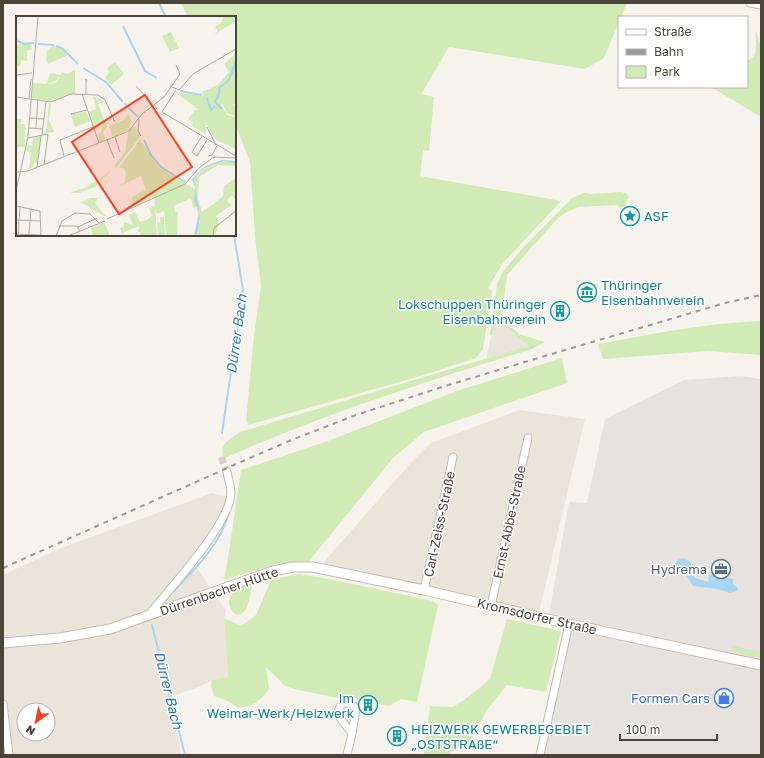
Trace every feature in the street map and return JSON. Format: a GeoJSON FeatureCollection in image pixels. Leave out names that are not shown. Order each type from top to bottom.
{"type":"FeatureCollection","features":[{"type":"Feature","properties":{"kind":"street"},"geometry":{"type":"LineString","coordinates":[[750,3],[761,5]]}},
{"type":"Feature","properties":{"kind":"street","name":"Ernst-Abbe-Straße"},"geometry":{"type":"LineString","coordinates":[[491,606],[528,438]]}},
{"type":"Feature","properties":{"kind":"street","name":"Carl-Zeiss-Straße"},"geometry":{"type":"LineString","coordinates":[[424,590],[453,457]]}},
{"type":"Feature","properties":{"kind":"street","name":"Dürrenbacher Hütte"},"geometry":{"type":"LineString","coordinates":[[150,615],[219,526],[229,504],[231,493],[227,472]]}},
{"type":"Feature","properties":{"kind":"street","name":"Dürrenbacher Hütte"},"geometry":{"type":"LineString","coordinates":[[3,643],[60,638],[110,629],[273,571],[293,567],[313,567]]}},
{"type":"Feature","properties":{"kind":"street","name":"Kromsdorfer Straße"},"geometry":{"type":"LineString","coordinates":[[313,567],[424,590],[570,624],[761,665]]}},
{"type":"Feature","properties":{"kind":"street"},"geometry":{"type":"LineString","coordinates":[[540,755],[570,624]]}},
{"type":"Feature","properties":{"kind":"street"},"geometry":{"type":"LineString","coordinates":[[3,704],[9,755]]}},
{"type":"Feature","properties":{"kind":"street"},"geometry":{"type":"LineString","coordinates":[[347,755],[352,734]]}},
{"type":"Feature","properties":{"kind":"shaded area"},"geometry":{"type":"Polygon","coordinates":[[[496,316],[529,346],[486,359],[496,316]]]}},
{"type":"Feature","properties":{"kind":"shaded area"},"geometry":{"type":"Polygon","coordinates":[[[741,376],[761,379],[761,755],[540,755],[569,624],[549,614],[569,502],[587,503],[605,419],[684,380],[741,376]]]}},
{"type":"Feature","properties":{"kind":"shaded area"},"geometry":{"type":"Polygon","coordinates":[[[519,410],[585,419],[539,612],[323,563],[408,466],[431,443],[519,410]]]}},
{"type":"Feature","properties":{"kind":"shaded area"},"geometry":{"type":"Polygon","coordinates":[[[212,493],[227,497],[221,514],[194,564],[226,610],[224,618],[228,676],[212,680],[199,687],[170,697],[180,747],[180,755],[3,755],[3,575],[61,548],[212,493]]]}},
{"type":"Feature","properties":{"kind":"shaded area"},"geometry":{"type":"Polygon","coordinates":[[[736,612],[761,618],[761,651],[675,631],[677,614],[726,624],[725,631],[731,633],[736,612]]]}},
{"type":"Feature","properties":{"kind":"green space"},"geometry":{"type":"Polygon","coordinates":[[[181,3],[627,3],[621,16],[618,16],[618,24],[604,58],[585,69],[449,47],[421,94],[434,97],[429,151],[423,150],[420,176],[561,201],[503,263],[488,288],[492,291],[483,349],[476,358],[417,377],[248,425],[246,421],[254,335],[261,286],[255,237],[250,162],[236,127],[236,16],[188,16],[181,3]]]}},
{"type":"Feature","properties":{"kind":"green space"},"geometry":{"type":"Polygon","coordinates":[[[756,31],[761,47],[761,117],[713,88],[748,88],[748,60],[755,52],[756,31]]]}},
{"type":"Feature","properties":{"kind":"green space"},"geometry":{"type":"Polygon","coordinates":[[[584,193],[592,194],[626,193],[629,197],[625,206],[620,208],[617,205],[578,207],[558,218],[507,275],[502,312],[503,319],[519,334],[545,342],[532,349],[413,386],[334,414],[256,444],[218,461],[223,457],[222,452],[224,445],[229,439],[240,432],[528,346],[496,317],[492,335],[490,335],[497,284],[502,273],[521,250],[572,198],[584,193]]]}},
{"type":"Feature","properties":{"kind":"green space"},"geometry":{"type":"Polygon","coordinates":[[[761,321],[761,355],[708,351],[603,359],[598,344],[720,324],[761,321]]]}},
{"type":"Feature","properties":{"kind":"green space"},"geometry":{"type":"Polygon","coordinates":[[[562,358],[567,383],[424,432],[393,458],[309,561],[277,564],[224,580],[241,470],[325,442],[457,391],[562,358]]]}},
{"type":"Feature","properties":{"kind":"green space"},"geometry":{"type":"Polygon","coordinates":[[[298,574],[433,601],[438,605],[417,702],[401,699],[389,706],[354,698],[343,699],[294,689],[284,685],[266,667],[269,689],[263,696],[251,705],[237,707],[214,696],[211,686],[212,680],[228,676],[224,618],[241,626],[256,615],[271,580],[298,574]]]}},
{"type":"Feature","properties":{"kind":"green space"},"geometry":{"type":"Polygon","coordinates":[[[252,585],[247,607],[238,615],[230,608],[229,601],[231,595],[240,589],[252,585]]]}},
{"type":"Feature","properties":{"kind":"green space"},"geometry":{"type":"Polygon","coordinates":[[[507,619],[561,631],[546,692],[507,685],[487,710],[470,742],[447,755],[424,755],[430,706],[453,707],[490,679],[507,619]]]}},
{"type":"Feature","properties":{"kind":"green space"},"geometry":{"type":"Polygon","coordinates":[[[733,646],[761,652],[761,658],[732,652],[733,646]]]}},
{"type":"Feature","properties":{"kind":"water"},"geometry":{"type":"Polygon","coordinates":[[[682,558],[688,560],[695,567],[693,575],[695,578],[708,582],[709,574],[733,579],[733,584],[738,589],[730,593],[718,589],[693,586],[686,575],[673,570],[676,562],[682,558]]]}},
{"type":"Feature","properties":{"kind":"waterway","name":"Dürrer Bach"},"geometry":{"type":"LineString","coordinates":[[159,3],[166,16]]}},
{"type":"Feature","properties":{"kind":"waterway","name":"Dürrer Bach"},"geometry":{"type":"LineString","coordinates":[[222,433],[243,290],[234,236]]}},
{"type":"Feature","properties":{"kind":"waterway","name":"Dürrer Bach"},"geometry":{"type":"LineString","coordinates":[[169,596],[196,568],[212,547],[219,537],[229,513]]}},
{"type":"Feature","properties":{"kind":"waterway","name":"Dürrer Bach"},"geometry":{"type":"LineString","coordinates":[[152,625],[185,755]]}},
{"type":"Feature","properties":{"kind":"tunnel"},"geometry":{"type":"LineString","coordinates":[[221,457],[227,472]]}},
{"type":"Feature","properties":{"kind":"railway"},"geometry":{"type":"LineString","coordinates":[[3,568],[289,441],[356,415],[445,386],[565,350],[725,303],[761,295]]}},
{"type":"Feature","properties":{"kind":"place","name":"ASF"},"geometry":{"type":"Point","coordinates":[630,216]}},
{"type":"Feature","properties":{"kind":"place","name":"Thüringer Eisenbahnverein"},"geometry":{"type":"Point","coordinates":[587,292]}},
{"type":"Feature","properties":{"kind":"place","name":"Lokschuppen Thüringer Eisenbahnverein"},"geometry":{"type":"Point","coordinates":[560,311]}},
{"type":"Feature","properties":{"kind":"place","name":"Hydrema"},"geometry":{"type":"Point","coordinates":[721,569]}},
{"type":"Feature","properties":{"kind":"place","name":"Formen Cars"},"geometry":{"type":"Point","coordinates":[724,698]}},
{"type":"Feature","properties":{"kind":"place","name":"Im Weimar-Werk/Heizwerk"},"geometry":{"type":"Point","coordinates":[368,705]}},
{"type":"Feature","properties":{"kind":"place","name":"HEIZWERK GEWERBEGEBIET „OSTSTRAßE“"},"geometry":{"type":"Point","coordinates":[397,736]}}]}
